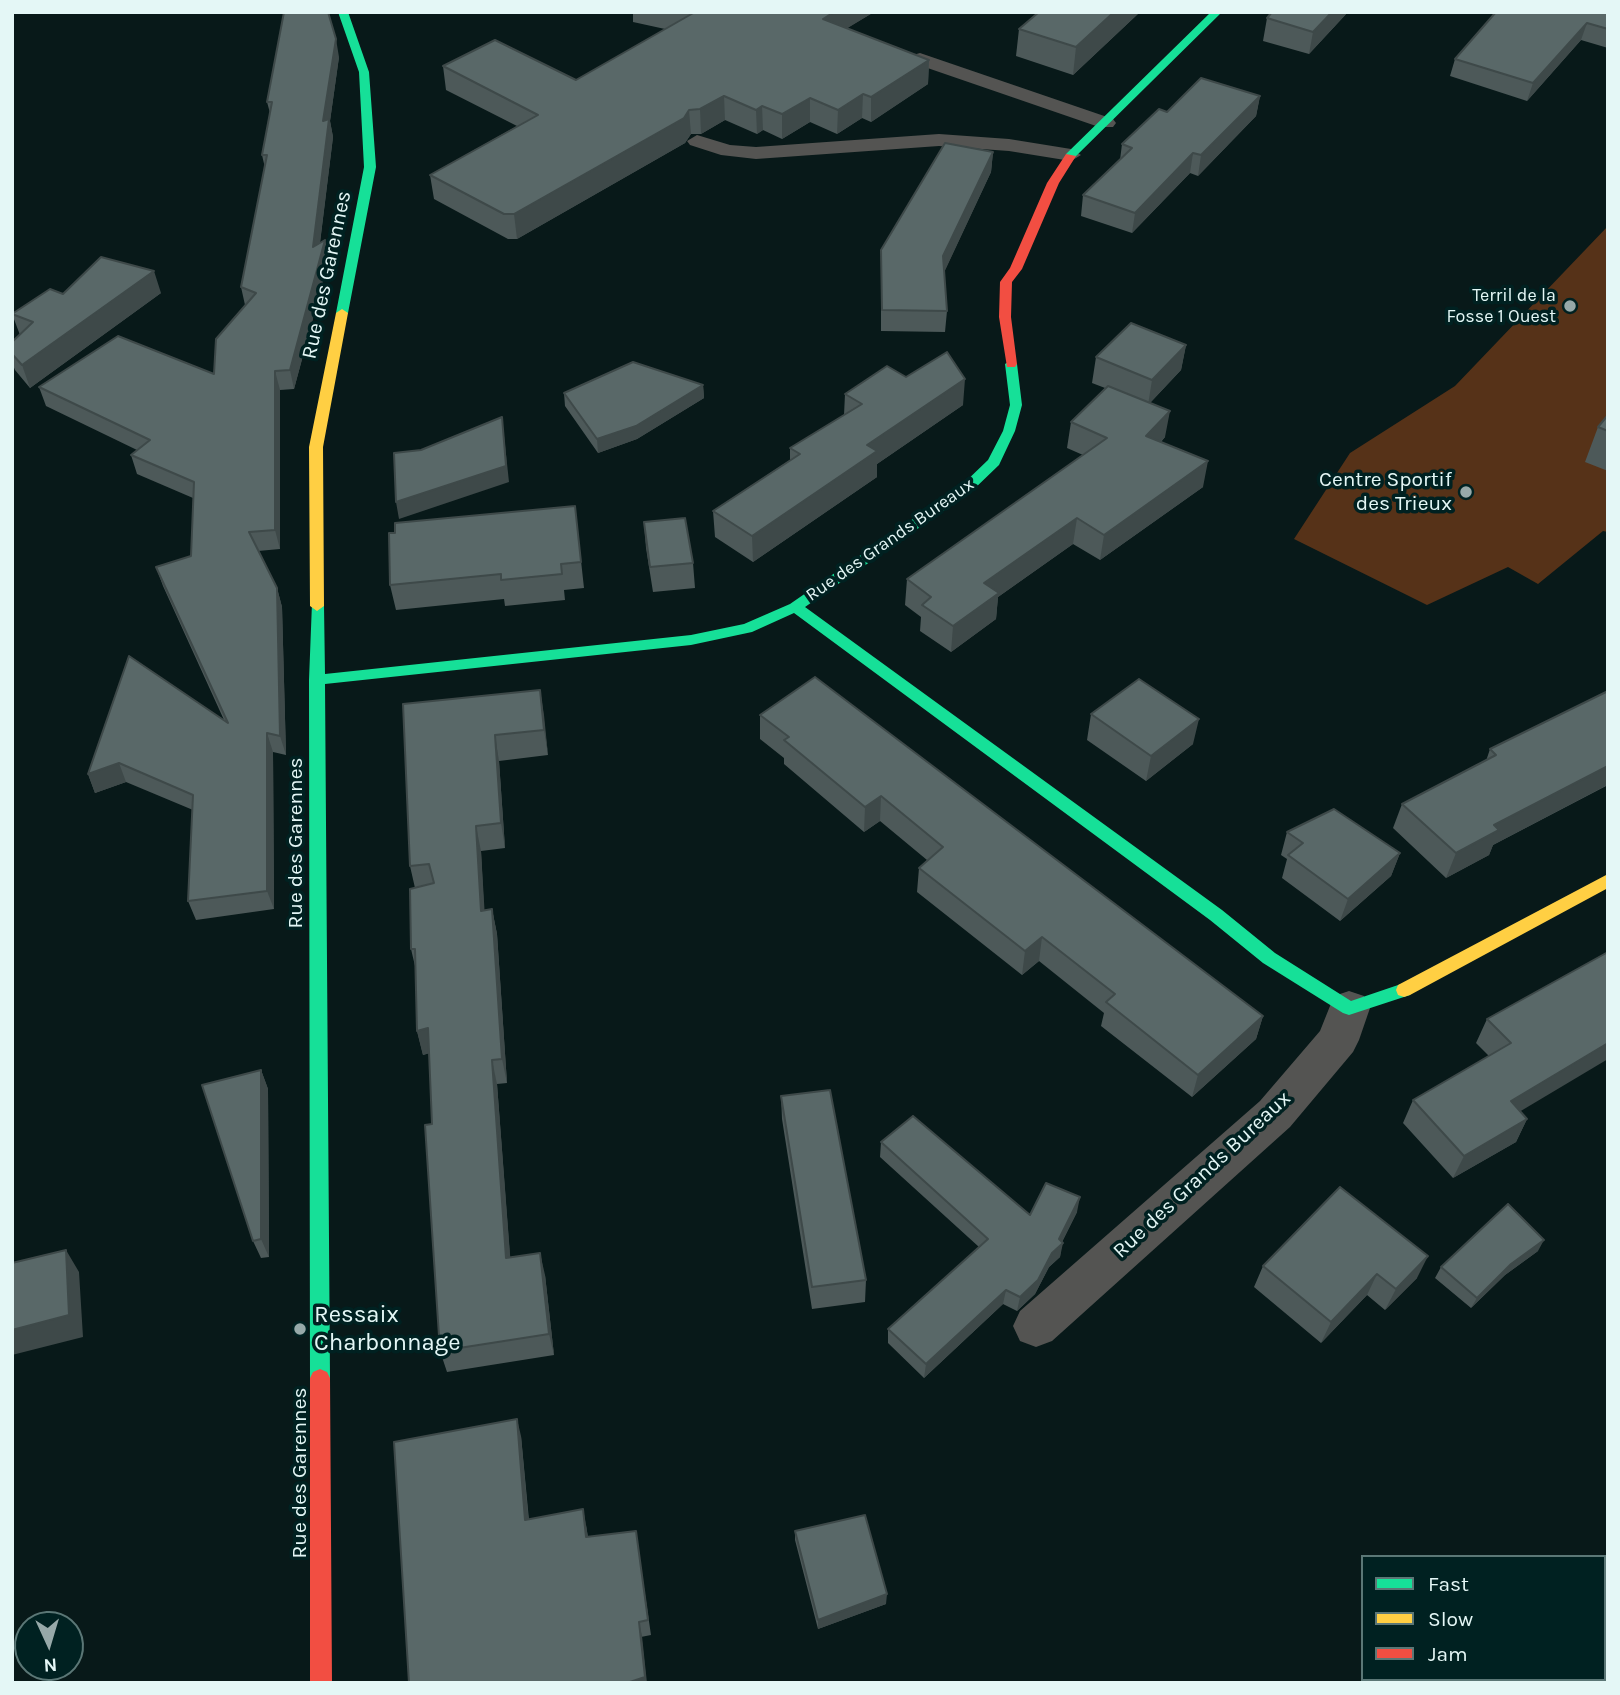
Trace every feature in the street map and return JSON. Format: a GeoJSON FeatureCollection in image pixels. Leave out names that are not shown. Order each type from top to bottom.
{"type":"FeatureCollection","features":[{"type":"Feature","properties":{"kind":"street","name":"Rue des Garennes"},"geometry":{"type":"LineString","coordinates":[[321,1683],[316,447],[370,167],[364,72],[343,12]]}},
{"type":"Feature","properties":{"kind":"street","name":"Rue des Grands Bureaux"},"geometry":{"type":"LineString","coordinates":[[316,680],[691,640],[747,628],[795,607],[967,488],[994,462],[1009,431],[1016,405],[1006,317],[1006,282],[1016,269],[1053,183],[1071,155],[1217,12]]}},
{"type":"Feature","properties":{"kind":"street","name":"Rue des Grands Bureaux"},"geometry":{"type":"LineString","coordinates":[[795,607],[1206,907],[1269,958],[1349,1009],[1338,1040],[1275,1114],[1035,1326]]}},
{"type":"Feature","properties":{"kind":"street"},"geometry":{"type":"LineString","coordinates":[[1349,1009],[1396,993],[1430,977],[1608,880]]}},
{"type":"Feature","properties":{"kind":"lane"},"geometry":{"type":"LineString","coordinates":[[920,59],[1106,123]]}},
{"type":"Feature","properties":{"kind":"lane"},"geometry":{"type":"LineString","coordinates":[[697,141],[728,151],[756,153],[939,140],[1009,145],[1071,155]]}},
{"type":"Feature","properties":{"kind":"shaded area","name":"Centre Sportif des Trieux"},"geometry":{"type":"Polygon","coordinates":[[[1608,226],[1608,532],[1603,531],[1538,584],[1508,567],[1427,605],[1294,539],[1350,453],[1455,386],[1608,226]]]}},
{"type":"Feature","properties":{"kind":"building"},"geometry":{"type":"Polygon","coordinates":[[[284,12],[328,12],[336,39],[323,121],[329,119],[313,247],[325,240],[290,370],[275,371],[275,530],[249,532],[277,588],[280,736],[267,733],[267,891],[188,901],[193,795],[119,763],[88,774],[129,656],[228,723],[156,567],[191,556],[194,482],[131,455],[150,440],[39,387],[118,336],[214,374],[216,339],[256,293],[241,287],[267,155],[262,155],[272,102],[267,102],[284,12]]]}},
{"type":"Feature","properties":{"kind":"building"},"geometry":{"type":"Polygon","coordinates":[[[695,12],[834,12],[823,19],[929,60],[871,97],[863,94],[838,110],[810,98],[782,114],[762,106],[756,110],[724,96],[700,109],[689,110],[684,118],[514,214],[504,214],[430,175],[538,115],[443,66],[495,40],[576,80],[695,12]]]}},
{"type":"Feature","properties":{"kind":"building"},"geometry":{"type":"Polygon","coordinates":[[[1039,12],[1114,12],[1076,47],[1019,29],[1039,12]]]}},
{"type":"Feature","properties":{"kind":"building"},"geometry":{"type":"Polygon","coordinates":[[[1272,12],[1332,12],[1313,32],[1267,18],[1272,12]]]}},
{"type":"Feature","properties":{"kind":"building"},"geometry":{"type":"Polygon","coordinates":[[[1496,12],[1608,12],[1608,29],[1587,23],[1533,83],[1455,59],[1496,12]]]}},
{"type":"Feature","properties":{"kind":"building"},"geometry":{"type":"Polygon","coordinates":[[[1201,78],[1260,96],[1201,155],[1193,153],[1135,213],[1083,195],[1132,148],[1122,144],[1159,109],[1167,112],[1201,78]]]}},
{"type":"Feature","properties":{"kind":"building"},"geometry":{"type":"Polygon","coordinates":[[[945,143],[993,152],[943,256],[947,311],[882,310],[881,250],[945,143]]]}},
{"type":"Feature","properties":{"kind":"building"},"geometry":{"type":"Polygon","coordinates":[[[101,257],[154,271],[22,365],[12,354],[12,342],[33,322],[12,314],[50,289],[63,294],[101,257]]]}},
{"type":"Feature","properties":{"kind":"building"},"geometry":{"type":"Polygon","coordinates":[[[1131,323],[1186,345],[1152,380],[1096,357],[1131,323]]]}},
{"type":"Feature","properties":{"kind":"building"},"geometry":{"type":"Polygon","coordinates":[[[947,352],[965,379],[867,445],[877,451],[752,536],[713,511],[800,454],[790,448],[862,404],[845,394],[887,366],[906,377],[947,352]]]}},
{"type":"Feature","properties":{"kind":"building"},"geometry":{"type":"Polygon","coordinates":[[[633,362],[703,385],[636,426],[597,439],[564,393],[633,362]]]}},
{"type":"Feature","properties":{"kind":"building"},"geometry":{"type":"Polygon","coordinates":[[[1108,386],[1170,411],[1146,436],[1208,461],[1104,535],[1077,518],[984,583],[999,593],[953,626],[922,605],[931,597],[907,579],[1107,438],[1071,422],[1108,386]]]}},
{"type":"Feature","properties":{"kind":"building"},"geometry":{"type":"Polygon","coordinates":[[[1608,415],[1608,431],[1598,427],[1608,415]]]}},
{"type":"Feature","properties":{"kind":"building"},"geometry":{"type":"Polygon","coordinates":[[[502,417],[506,466],[396,502],[394,453],[421,450],[502,417]]]}},
{"type":"Feature","properties":{"kind":"building"},"geometry":{"type":"Polygon","coordinates":[[[575,506],[581,562],[561,564],[562,574],[501,580],[501,574],[390,585],[389,533],[395,533],[395,523],[575,506]]]}},
{"type":"Feature","properties":{"kind":"building"},"geometry":{"type":"Polygon","coordinates":[[[685,518],[693,563],[650,567],[644,522],[685,518]]]}},
{"type":"Feature","properties":{"kind":"building"},"geometry":{"type":"Polygon","coordinates":[[[815,677],[1263,1016],[1198,1075],[1106,1002],[1115,994],[1042,937],[1025,951],[919,868],[943,847],[881,796],[865,807],[784,740],[789,737],[760,715],[815,677]]]}},
{"type":"Feature","properties":{"kind":"building"},"geometry":{"type":"Polygon","coordinates":[[[1139,679],[1199,719],[1151,756],[1091,714],[1139,679]]]}},
{"type":"Feature","properties":{"kind":"building"},"geometry":{"type":"Polygon","coordinates":[[[540,690],[544,730],[495,735],[501,823],[476,826],[481,911],[492,909],[502,1059],[492,1060],[506,1258],[540,1253],[549,1334],[440,1351],[425,1125],[432,1124],[428,1028],[417,1031],[410,889],[434,883],[429,864],[410,866],[403,704],[540,690]]]}},
{"type":"Feature","properties":{"kind":"building"},"geometry":{"type":"Polygon","coordinates":[[[1608,691],[1608,766],[1494,825],[1499,830],[1456,853],[1402,804],[1496,755],[1490,749],[1608,691]]]}},
{"type":"Feature","properties":{"kind":"building"},"geometry":{"type":"Polygon","coordinates":[[[1334,809],[1400,853],[1348,899],[1288,855],[1303,843],[1287,832],[1334,809]]]}},
{"type":"Feature","properties":{"kind":"building"},"geometry":{"type":"Polygon","coordinates":[[[1608,952],[1608,1043],[1511,1101],[1527,1119],[1464,1156],[1413,1100],[1511,1043],[1487,1019],[1608,952]]]}},
{"type":"Feature","properties":{"kind":"building"},"geometry":{"type":"Polygon","coordinates":[[[261,1070],[261,1239],[253,1241],[202,1085],[261,1070]]]}},
{"type":"Feature","properties":{"kind":"building"},"geometry":{"type":"Polygon","coordinates":[[[830,1090],[866,1280],[812,1287],[781,1096],[830,1090]]]}},
{"type":"Feature","properties":{"kind":"building"},"geometry":{"type":"Polygon","coordinates":[[[913,1116],[1030,1215],[1046,1183],[1080,1197],[1059,1239],[1063,1243],[1052,1253],[1038,1280],[1020,1297],[1006,1290],[926,1364],[888,1329],[988,1239],[881,1142],[913,1116]]]}},
{"type":"Feature","properties":{"kind":"building"},"geometry":{"type":"Polygon","coordinates":[[[1340,1187],[1428,1256],[1396,1289],[1377,1274],[1331,1322],[1263,1266],[1340,1187]]]}},
{"type":"Feature","properties":{"kind":"building"},"geometry":{"type":"Polygon","coordinates":[[[1508,1204],[1544,1240],[1511,1264],[1477,1298],[1441,1267],[1508,1204]]]}},
{"type":"Feature","properties":{"kind":"building"},"geometry":{"type":"Polygon","coordinates":[[[66,1250],[69,1315],[12,1330],[12,1263],[66,1250]]]}},
{"type":"Feature","properties":{"kind":"building"},"geometry":{"type":"Polygon","coordinates":[[[517,1419],[525,1520],[583,1509],[586,1537],[636,1531],[648,1620],[639,1622],[645,1677],[627,1683],[409,1683],[394,1442],[517,1419]]]}},
{"type":"Feature","properties":{"kind":"building"},"geometry":{"type":"Polygon","coordinates":[[[865,1515],[887,1594],[818,1620],[795,1531],[865,1515]]]}},
{"type":"Feature","properties":{"kind":"traffic: fast"},"geometry":{"type":"LineString","coordinates":[[342,313],[370,167],[364,72],[343,12]]}},
{"type":"Feature","properties":{"kind":"traffic: fast"},"geometry":{"type":"LineString","coordinates":[[1070,156],[1217,12]]}},
{"type":"Feature","properties":{"kind":"traffic: fast"},"geometry":{"type":"LineString","coordinates":[[316,680],[691,640],[747,628],[795,607],[967,488],[994,462],[1009,431],[1016,405],[1011,364]]}},
{"type":"Feature","properties":{"kind":"traffic: fast"},"geometry":{"type":"LineString","coordinates":[[317,606],[320,1378]]}},
{"type":"Feature","properties":{"kind":"traffic: fast"},"geometry":{"type":"LineString","coordinates":[[795,607],[1216,915],[1269,958],[1349,1008],[1404,990]]}},
{"type":"Feature","properties":{"kind":"traffic: slow"},"geometry":{"type":"LineString","coordinates":[[317,606],[316,447],[342,313]]}},
{"type":"Feature","properties":{"kind":"traffic: slow"},"geometry":{"type":"LineString","coordinates":[[1404,990],[1608,880]]}},
{"type":"Feature","properties":{"kind":"traffic: jam"},"geometry":{"type":"LineString","coordinates":[[1011,364],[1005,317],[1006,282],[1016,269],[1053,183],[1070,156]]}},
{"type":"Feature","properties":{"kind":"traffic: jam"},"geometry":{"type":"LineString","coordinates":[[320,1378],[321,1683]]}},
{"type":"Feature","properties":{"kind":"place","name":"Terril de la Fosse 1 Ouest"},"geometry":{"type":"Point","coordinates":[1570,306]}},
{"type":"Feature","properties":{"kind":"place","name":"Centre Sportif des Trieux"},"geometry":{"type":"Point","coordinates":[1466,492]}},
{"type":"Feature","properties":{"kind":"place","name":"Ressaix Charbonnage"},"geometry":{"type":"Point","coordinates":[300,1329]}}]}
